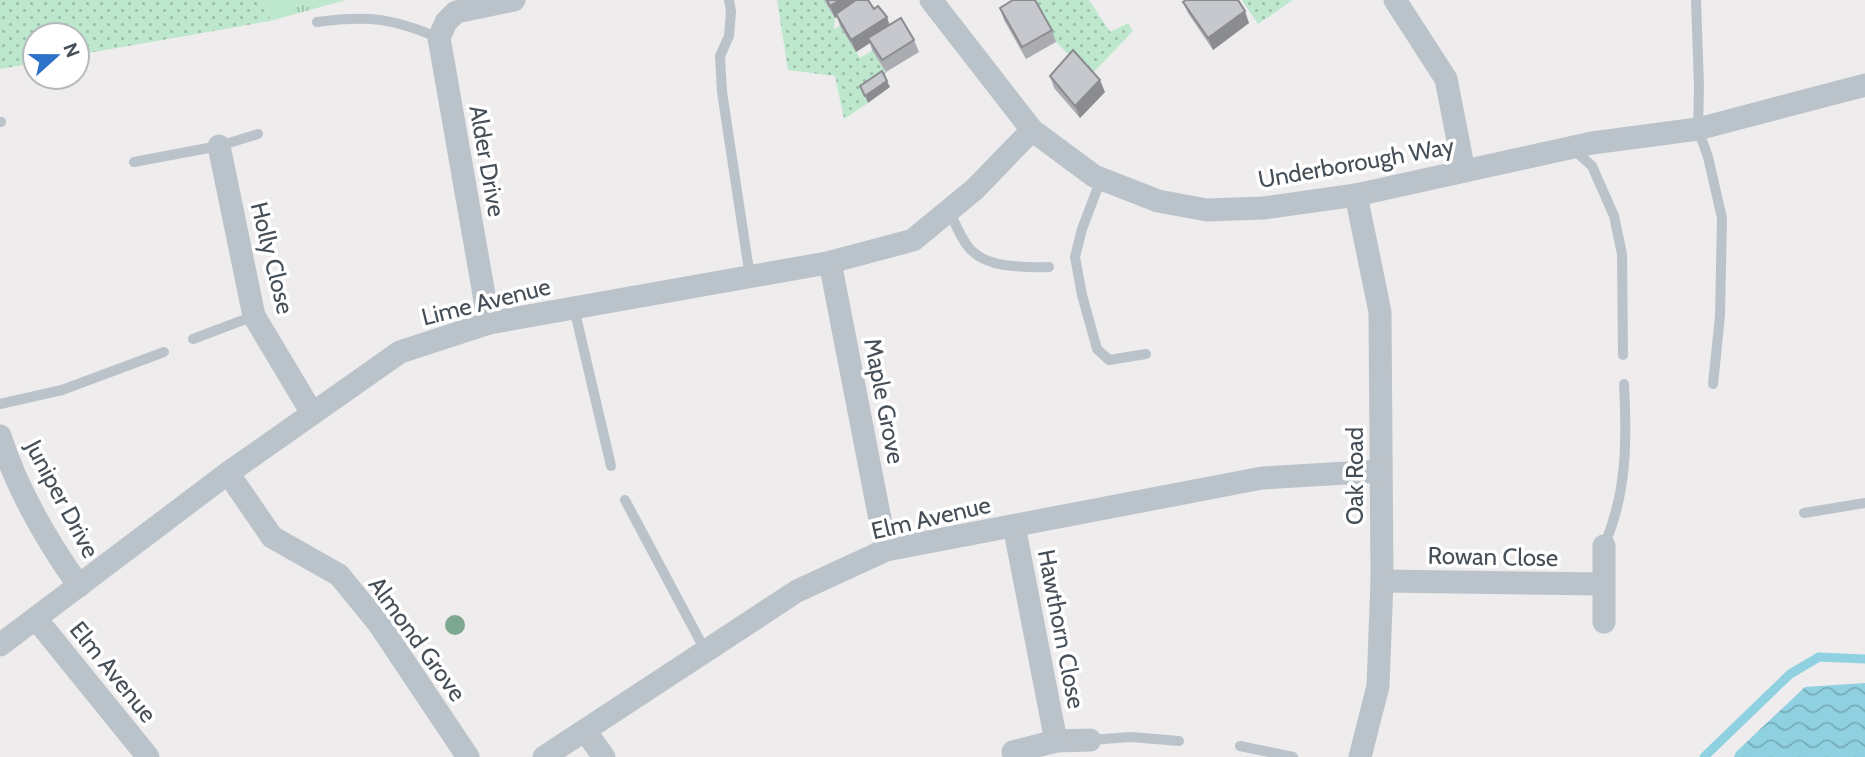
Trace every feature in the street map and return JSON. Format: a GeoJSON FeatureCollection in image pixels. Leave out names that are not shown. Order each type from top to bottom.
{"type":"FeatureCollection","features":[{"type":"Feature","properties":{"kind":"street"},"geometry":{"type":"LineString","coordinates":[[439,38],[452,6],[514,0]]}},
{"type":"Feature","properties":{"kind":"street","name":"Underborough Way"},"geometry":{"type":"LineString","coordinates":[[931,0],[1032,130],[1101,179],[1158,201],[1207,210],[1263,208],[1356,195],[1572,148],[1698,129],[1865,85]]}},
{"type":"Feature","properties":{"kind":"street"},"geometry":{"type":"LineString","coordinates":[[1395,0],[1447,79],[1464,171]]}},
{"type":"Feature","properties":{"kind":"street","name":"Alder Drive"},"geometry":{"type":"LineString","coordinates":[[439,38],[489,323]]}},
{"type":"Feature","properties":{"kind":"street","name":"Lime Avenue"},"geometry":{"type":"LineString","coordinates":[[0,645],[37,620],[228,474],[400,352],[489,323],[830,262],[912,240],[975,189],[1032,130]]}},
{"type":"Feature","properties":{"kind":"street","name":"Holly Close"},"geometry":{"type":"LineString","coordinates":[[219,146],[254,316],[312,413]]}},
{"type":"Feature","properties":{"kind":"street","name":"Oak Road"},"geometry":{"type":"LineString","coordinates":[[1356,195],[1380,312],[1381,581],[1378,686],[1360,757]]}},
{"type":"Feature","properties":{"kind":"street","name":"Maple Grove"},"geometry":{"type":"LineString","coordinates":[[830,262],[886,550]]}},
{"type":"Feature","properties":{"kind":"street","name":"Juniper Drive"},"geometry":{"type":"LineString","coordinates":[[0,436],[23,492],[60,559],[79,586]]}},
{"type":"Feature","properties":{"kind":"street","name":"Elm Avenue"},"geometry":{"type":"LineString","coordinates":[[544,757],[797,591],[886,550],[1262,478],[1381,471]]}},
{"type":"Feature","properties":{"kind":"street","name":"Almond Grove"},"geometry":{"type":"LineString","coordinates":[[228,474],[272,537],[339,575],[379,624],[468,757]]}},
{"type":"Feature","properties":{"kind":"street","name":"Hawthorn Close"},"geometry":{"type":"LineString","coordinates":[[1014,526],[1056,741]]}},
{"type":"Feature","properties":{"kind":"street"},"geometry":{"type":"LineString","coordinates":[[1604,546],[1604,622]]}},
{"type":"Feature","properties":{"kind":"street","name":"Rowan Close"},"geometry":{"type":"LineString","coordinates":[[1381,581],[1603,584]]}},
{"type":"Feature","properties":{"kind":"street","name":"Elm Avenue"},"geometry":{"type":"LineString","coordinates":[[37,620],[148,757]]}},
{"type":"Feature","properties":{"kind":"street"},"geometry":{"type":"LineString","coordinates":[[585,731],[604,757]]}},
{"type":"Feature","properties":{"kind":"street","name":"Hawthorn Close"},"geometry":{"type":"LineString","coordinates":[[1007,755],[1056,741],[1090,740]]}},
{"type":"Feature","properties":{"kind":"lane"},"geometry":{"type":"LineString","coordinates":[[729,0],[729,36],[720,56],[722,92],[750,277]]}},
{"type":"Feature","properties":{"kind":"lane"},"geometry":{"type":"LineString","coordinates":[[1696,0],[1698,129],[1708,157],[1722,218],[1720,316],[1713,384]]}},
{"type":"Feature","properties":{"kind":"lane"},"geometry":{"type":"LineString","coordinates":[[317,22],[354,18],[383,19],[439,38]]}},
{"type":"Feature","properties":{"kind":"lane"},"geometry":{"type":"LineString","coordinates":[[134,162],[219,146],[258,134]]}},
{"type":"Feature","properties":{"kind":"lane"},"geometry":{"type":"LineString","coordinates":[[1572,148],[1592,166],[1614,216],[1622,254],[1623,355]]}},
{"type":"Feature","properties":{"kind":"lane"},"geometry":{"type":"LineString","coordinates":[[1101,179],[1082,229],[1075,257],[1082,295],[1097,349],[1109,360],[1146,354]]}},
{"type":"Feature","properties":{"kind":"lane"},"geometry":{"type":"LineString","coordinates":[[949,210],[961,238],[975,256],[987,262],[1027,268],[1049,267]]}},
{"type":"Feature","properties":{"kind":"lane"},"geometry":{"type":"LineString","coordinates":[[575,308],[611,466]]}},
{"type":"Feature","properties":{"kind":"lane"},"geometry":{"type":"LineString","coordinates":[[193,339],[254,316]]}},
{"type":"Feature","properties":{"kind":"lane"},"geometry":{"type":"LineString","coordinates":[[0,404],[62,390],[164,352]]}},
{"type":"Feature","properties":{"kind":"lane"},"geometry":{"type":"LineString","coordinates":[[1604,546],[1616,518],[1625,470],[1624,384]]}},
{"type":"Feature","properties":{"kind":"lane"},"geometry":{"type":"LineString","coordinates":[[625,500],[706,652]]}},
{"type":"Feature","properties":{"kind":"lane"},"geometry":{"type":"LineString","coordinates":[[1804,513],[1865,503]]}},
{"type":"Feature","properties":{"kind":"lane"},"geometry":{"type":"LineString","coordinates":[[1090,740],[1131,737],[1180,741]]}},
{"type":"Feature","properties":{"kind":"lane"},"geometry":{"type":"LineString","coordinates":[[1240,746],[1293,757]]}},
{"type":"Feature","properties":{"kind":"green space"},"geometry":{"type":"Polygon","coordinates":[[[0,0],[266,0],[270,21],[91,53],[91,21],[21,21],[21,65],[0,69],[0,0]]]}},
{"type":"Feature","properties":{"kind":"green space"},"geometry":{"type":"Polygon","coordinates":[[[266,0],[346,0],[270,21],[266,0]]]}},
{"type":"Feature","properties":{"kind":"green space"},"geometry":{"type":"Polygon","coordinates":[[[777,0],[824,0],[835,18],[834,29],[840,26],[860,58],[873,50],[886,72],[884,77],[862,92],[868,103],[844,119],[835,76],[788,70],[777,0]]]}},
{"type":"Feature","properties":{"kind":"green space"},"geometry":{"type":"Polygon","coordinates":[[[1033,0],[1089,0],[1110,32],[1128,23],[1133,31],[1090,76],[1056,42],[1033,0]]]}},
{"type":"Feature","properties":{"kind":"green space"},"geometry":{"type":"Polygon","coordinates":[[[1242,0],[1293,0],[1258,24],[1242,0]]]}},
{"type":"Feature","properties":{"kind":"water"},"geometry":{"type":"Polygon","coordinates":[[[1865,683],[1865,757],[1734,757],[1736,752],[1805,687],[1865,683]]]}},
{"type":"Feature","properties":{"kind":"building"},"geometry":{"type":"Polygon","coordinates":[[[827,0],[840,0],[830,6],[827,0]]]}},
{"type":"Feature","properties":{"kind":"building"},"geometry":{"type":"Polygon","coordinates":[[[856,0],[868,0],[874,9],[878,6],[887,17],[851,40],[836,14],[856,0]]]}},
{"type":"Feature","properties":{"kind":"building"},"geometry":{"type":"Polygon","coordinates":[[[1013,0],[1035,0],[1052,30],[1022,47],[1000,8],[1013,0]]]}},
{"type":"Feature","properties":{"kind":"building"},"geometry":{"type":"Polygon","coordinates":[[[1238,0],[1245,11],[1208,38],[1183,2],[1238,0]]]}},
{"type":"Feature","properties":{"kind":"building"},"geometry":{"type":"Polygon","coordinates":[[[901,18],[914,40],[882,60],[868,38],[901,18]]]}},
{"type":"Feature","properties":{"kind":"building"},"geometry":{"type":"Polygon","coordinates":[[[1073,50],[1100,80],[1075,106],[1050,76],[1073,50]]]}},
{"type":"Feature","properties":{"kind":"building"},"geometry":{"type":"Polygon","coordinates":[[[882,71],[887,81],[865,96],[860,86],[882,71]]]}},
{"type":"Feature","properties":{"kind":"waterway"},"geometry":{"type":"LineString","coordinates":[[1704,757],[1790,674],[1819,657],[1865,659]]}}]}
